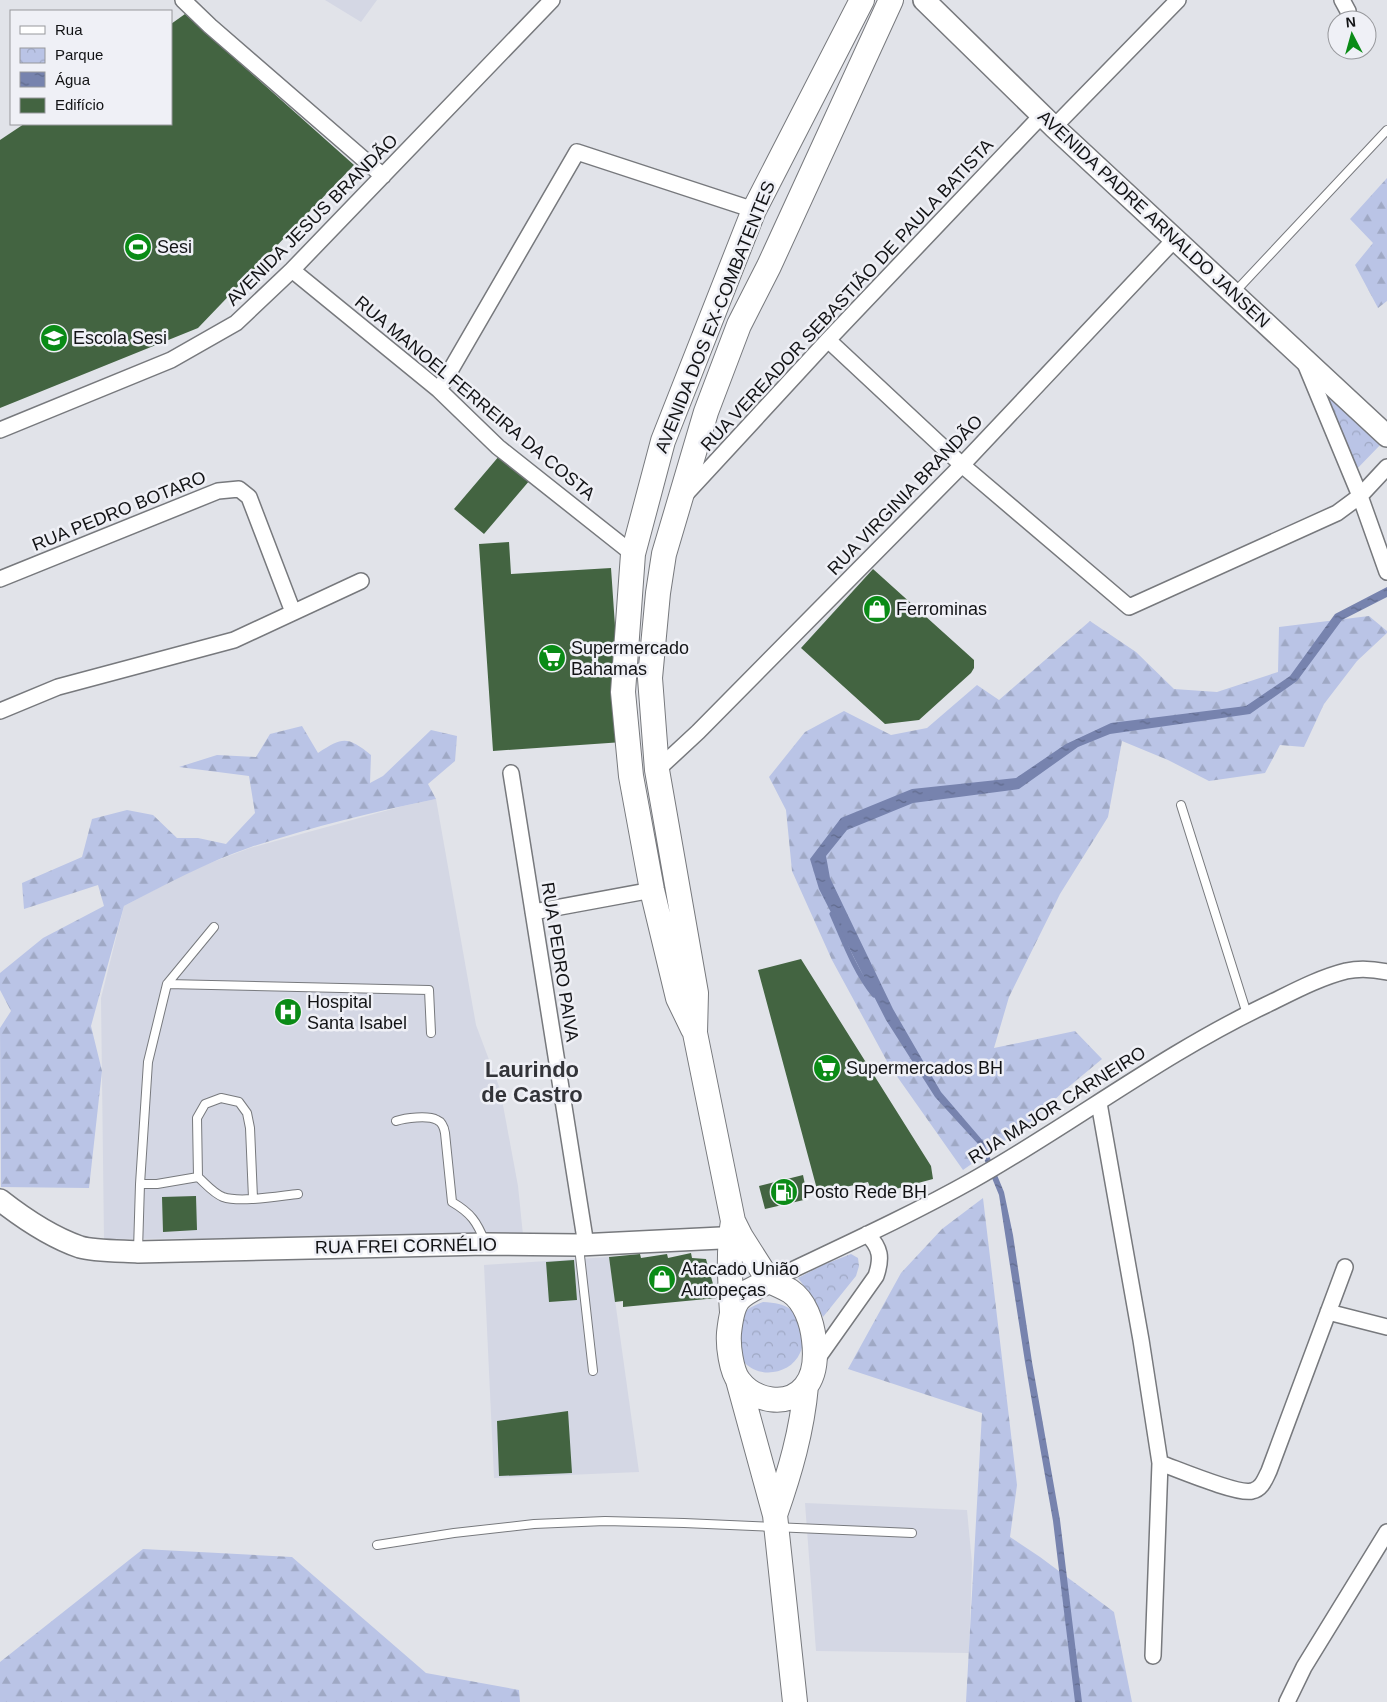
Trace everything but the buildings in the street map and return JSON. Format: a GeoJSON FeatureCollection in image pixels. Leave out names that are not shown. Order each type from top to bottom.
{"type":"FeatureCollection","features":[{"type":"Feature","properties":{"kind":"main road","name":"AVENIDA DOS EX-COMBATENTES"},"geometry":{"type":"LineString","coordinates":[[695,1033],[678,998],[652,890],[631,776],[623,692],[634,554],[663,441],[754,210],[862,0]]}},
{"type":"Feature","properties":{"kind":"main road","name":"AVENIDA DOS EX-COMBATENTES"},"geometry":{"type":"LineString","coordinates":[[732,1312],[728,1239],[695,1033],[696,993],[657,770],[650,678],[658,593],[664,554],[679,501],[706,412],[739,325],[769,266],[891,0]]}},
{"type":"Feature","properties":{"kind":"main road","name":"AVENIDA DOS EX-COMBATENTES"},"geometry":{"type":"LineString","coordinates":[[728,1239],[769,1280]]}},
{"type":"Feature","properties":{"kind":"main road"},"geometry":{"type":"LineString","coordinates":[[738,1380],[756,1395],[778,1400],[800,1393],[814,1370],[814,1338],[804,1305],[791,1291],[769,1280],[746,1292],[735,1303],[728,1341],[732,1362],[776,1521],[795,1702]]}},
{"type":"Feature","properties":{"kind":"main road"},"geometry":{"type":"LineString","coordinates":[[776,1521],[804,1415],[806,1386]]}},
{"type":"Feature","properties":{"kind":"street"},"geometry":{"type":"LineString","coordinates":[[183,0],[210,26],[383,176]]}},
{"type":"Feature","properties":{"kind":"street","name":"AVENIDA JESUS BRANDÃO"},"geometry":{"type":"LineString","coordinates":[[0,430],[171,360],[236,323],[292,270],[552,0]]}},
{"type":"Feature","properties":{"kind":"street","name":"AVENIDA PADRE ARNALDO JANSEN"},"geometry":{"type":"LineString","coordinates":[[924,0],[1048,121],[1387,436]]}},
{"type":"Feature","properties":{"kind":"street","name":"RUA VEREADOR SEBASTIÃO DE PAULA BATISTA"},"geometry":{"type":"LineString","coordinates":[[679,501],[828,340],[1048,121],[1178,0]]}},
{"type":"Feature","properties":{"kind":"street"},"geometry":{"type":"LineString","coordinates":[[438,390],[577,152],[754,210]]}},
{"type":"Feature","properties":{"kind":"street","name":"RUA VIRGINIA BRANDÃO"},"geometry":{"type":"LineString","coordinates":[[657,770],[698,732],[962,465],[1174,239]]}},
{"type":"Feature","properties":{"kind":"street","name":"RUA MANOEL FERREIRA DA COSTA"},"geometry":{"type":"LineString","coordinates":[[292,270],[438,390],[498,447],[634,554]]}},
{"type":"Feature","properties":{"kind":"street"},"geometry":{"type":"LineString","coordinates":[[828,340],[962,465],[1129,607],[1338,513],[1360,496],[1387,467]]}},
{"type":"Feature","properties":{"kind":"street"},"geometry":{"type":"LineString","coordinates":[[1301,355],[1360,496],[1387,572]]}},
{"type":"Feature","properties":{"kind":"street","name":"RUA PEDRO BOTARO"},"geometry":{"type":"LineString","coordinates":[[0,580],[218,491],[239,489],[249,497],[293,612]]}},
{"type":"Feature","properties":{"kind":"street"},"geometry":{"type":"LineString","coordinates":[[0,711],[58,687],[234,640],[361,581]]}},
{"type":"Feature","properties":{"kind":"street","name":"RUA PEDRO PAIVA"},"geometry":{"type":"LineString","coordinates":[[511,773],[582,1245]]}},
{"type":"Feature","properties":{"kind":"street"},"geometry":{"type":"LineString","coordinates":[[533,912],[652,890]]}},
{"type":"Feature","properties":{"kind":"street","name":"RUA MAJOR CARNEIRO"},"geometry":{"type":"LineString","coordinates":[[769,1280],[921,1209],[975,1179],[1183,1049],[1247,1014],[1327,977],[1346,971],[1367,968],[1387,972]]}},
{"type":"Feature","properties":{"kind":"street"},"geometry":{"type":"LineString","coordinates":[[1099,1103],[1141,1340],[1160,1463],[1154,1656]]}},
{"type":"Feature","properties":{"kind":"street","name":"RUA FREI CORNÉLIO"},"geometry":{"type":"LineString","coordinates":[[0,1200],[15,1212],[50,1233],[81,1247],[138,1252],[486,1244],[582,1245],[728,1239]]}},
{"type":"Feature","properties":{"kind":"street"},"geometry":{"type":"LineString","coordinates":[[815,1362],[876,1276],[880,1264],[880,1255],[875,1242],[867,1234]]}},
{"type":"Feature","properties":{"kind":"street"},"geometry":{"type":"LineString","coordinates":[[1160,1463],[1237,1490],[1252,1491],[1258,1488],[1269,1471],[1346,1267]]}},
{"type":"Feature","properties":{"kind":"street"},"geometry":{"type":"LineString","coordinates":[[1328,1312],[1387,1327]]}},
{"type":"Feature","properties":{"kind":"street"},"geometry":{"type":"LineString","coordinates":[[1286,1702],[1304,1667],[1387,1532]]}},
{"type":"Feature","properties":{"kind":"lane"},"geometry":{"type":"LineString","coordinates":[[1234,292],[1387,130]]}},
{"type":"Feature","properties":{"kind":"lane"},"geometry":{"type":"LineString","coordinates":[[1181,805],[1247,1014]]}},
{"type":"Feature","properties":{"kind":"lane"},"geometry":{"type":"LineString","coordinates":[[138,1252],[140,1184],[148,1062],[167,984],[214,928]]}},
{"type":"Feature","properties":{"kind":"lane"},"geometry":{"type":"LineString","coordinates":[[167,984],[429,990],[431,1033]]}},
{"type":"Feature","properties":{"kind":"lane"},"geometry":{"type":"LineString","coordinates":[[253,1198],[250,1128],[246,1113],[239,1102],[221,1098],[205,1104],[198,1118],[198,1177],[210,1189],[224,1197],[253,1198],[298,1194]]}},
{"type":"Feature","properties":{"kind":"lane"},"geometry":{"type":"LineString","coordinates":[[396,1121],[432,1118],[443,1126],[446,1133],[452,1202],[466,1210],[476,1222],[486,1244]]}},
{"type":"Feature","properties":{"kind":"lane"},"geometry":{"type":"LineString","coordinates":[[140,1184],[157,1184],[198,1177]]}},
{"type":"Feature","properties":{"kind":"lane"},"geometry":{"type":"LineString","coordinates":[[582,1245],[593,1371]]}},
{"type":"Feature","properties":{"kind":"lane"},"geometry":{"type":"LineString","coordinates":[[376,1545],[454,1533],[534,1524],[615,1521],[776,1521],[912,1533]]}},
{"type":"Feature","properties":{"kind":"shaded area"},"geometry":{"type":"Polygon","coordinates":[[[325,0],[377,0],[361,22],[325,0]]]}},
{"type":"Feature","properties":{"kind":"shaded area","name":"Hospital Santa Isabel"},"geometry":{"type":"Polygon","coordinates":[[[436,799],[476,1025],[500,1089],[518,1186],[523,1235],[104,1239],[101,998],[124,906],[194,869],[250,848],[403,806],[436,799]]]}},
{"type":"Feature","properties":{"kind":"shaded area"},"geometry":{"type":"Polygon","coordinates":[[[609,1257],[639,1472],[494,1478],[484,1265],[609,1257]]]}},
{"type":"Feature","properties":{"kind":"shaded area"},"geometry":{"type":"Polygon","coordinates":[[[805,1503],[967,1510],[972,1563],[969,1653],[816,1651],[805,1503]]]}},
{"type":"Feature","properties":{"kind":"green space"},"geometry":{"type":"Polygon","coordinates":[[[1387,178],[1387,301],[1378,308],[1355,265],[1373,243],[1350,219],[1387,178]]]}},
{"type":"Feature","properties":{"kind":"green space"},"geometry":{"type":"Polygon","coordinates":[[[1329,393],[1383,442],[1353,473],[1325,395],[1329,393]]]}},
{"type":"Feature","properties":{"kind":"green space"},"geometry":{"type":"Polygon","coordinates":[[[1369,616],[1387,633],[1357,661],[1324,704],[1304,747],[1280,745],[1265,773],[1209,781],[1168,760],[1122,741],[1108,817],[1060,894],[1009,997],[994,1048],[1075,1031],[1102,1059],[1030,1123],[963,1170],[889,1065],[832,960],[792,871],[786,810],[769,777],[805,732],[844,711],[891,735],[927,728],[977,685],[999,700],[1090,621],[1136,652],[1174,689],[1217,692],[1278,672],[1279,627],[1369,616]]]}},
{"type":"Feature","properties":{"kind":"green space"},"geometry":{"type":"Polygon","coordinates":[[[302,726],[318,753],[333,744],[345,741],[356,744],[371,755],[370,783],[383,776],[431,730],[457,736],[455,761],[428,784],[436,799],[342,820],[251,847],[202,867],[124,906],[91,1026],[102,1071],[89,1188],[1,1187],[0,1028],[11,1011],[0,990],[0,973],[43,938],[104,906],[98,885],[24,909],[22,883],[82,857],[92,819],[127,810],[153,815],[177,838],[198,838],[226,844],[255,813],[249,776],[179,767],[217,755],[256,757],[270,734],[302,726]]]}},
{"type":"Feature","properties":{"kind":"green space"},"geometry":{"type":"Polygon","coordinates":[[[983,1198],[1017,1485],[1010,1537],[1114,1612],[1132,1702],[966,1702],[982,1413],[848,1369],[901,1273],[942,1229],[983,1198]]]}},
{"type":"Feature","properties":{"kind":"green space"},"geometry":{"type":"Polygon","coordinates":[[[851,1254],[858,1258],[859,1266],[856,1276],[823,1317],[814,1299],[798,1278],[823,1265],[851,1254]]]}},
{"type":"Feature","properties":{"kind":"green space"},"geometry":{"type":"Polygon","coordinates":[[[763,1302],[785,1306],[795,1314],[801,1326],[803,1342],[800,1353],[790,1366],[775,1372],[759,1371],[751,1368],[745,1363],[738,1352],[736,1327],[741,1315],[763,1302]]]}},
{"type":"Feature","properties":{"kind":"green space"},"geometry":{"type":"Polygon","coordinates":[[[143,1549],[292,1557],[426,1673],[519,1690],[520,1702],[0,1702],[0,1662],[143,1549]]]}},
{"type":"Feature","properties":{"kind":"water"},"geometry":{"type":"Polygon","coordinates":[[[1387,587],[1387,597],[1342,620],[1297,681],[1250,714],[1110,734],[1078,747],[1019,789],[913,803],[847,830],[826,856],[830,878],[893,1009],[941,1092],[983,1141],[1004,1192],[1013,1235],[1032,1362],[1060,1520],[1082,1702],[1075,1702],[1053,1521],[1025,1362],[999,1195],[978,1144],[935,1097],[886,1020],[819,889],[810,859],[841,818],[912,789],[1016,778],[1066,744],[1111,723],[1246,706],[1290,676],[1335,614],[1387,587]]]}},
{"type":"Feature","properties":{"kind":"waterway"},"geometry":{"type":"LineString","coordinates":[[832,914],[856,966],[874,995]]}},
{"type":"Feature","properties":{"kind":"place","name":"Sesi"},"geometry":{"type":"Point","coordinates":[138,247]}},
{"type":"Feature","properties":{"kind":"place","name":"Escola Sesi"},"geometry":{"type":"Point","coordinates":[54,338]}},
{"type":"Feature","properties":{"kind":"place","name":"Ferrominas"},"geometry":{"type":"Point","coordinates":[877,609]}},
{"type":"Feature","properties":{"kind":"place","name":"Supermercado Bahamas"},"geometry":{"type":"Point","coordinates":[552,658]}},
{"type":"Feature","properties":{"kind":"place","name":"Hospital Santa Isabel"},"geometry":{"type":"Point","coordinates":[288,1012]}},
{"type":"Feature","properties":{"kind":"place","name":"Supermercados BH"},"geometry":{"type":"Point","coordinates":[827,1068]}},
{"type":"Feature","properties":{"kind":"place","name":"Posto Rede BH"},"geometry":{"type":"Point","coordinates":[784,1192]}},
{"type":"Feature","properties":{"kind":"place","name":"Atacado União Autopeças"},"geometry":{"type":"Point","coordinates":[662,1279]}},
{"type":"Feature","properties":{"kind":"district","name":"Laurindo de Castro"},"geometry":{"type":"Point","coordinates":[532,1082]}}]}
